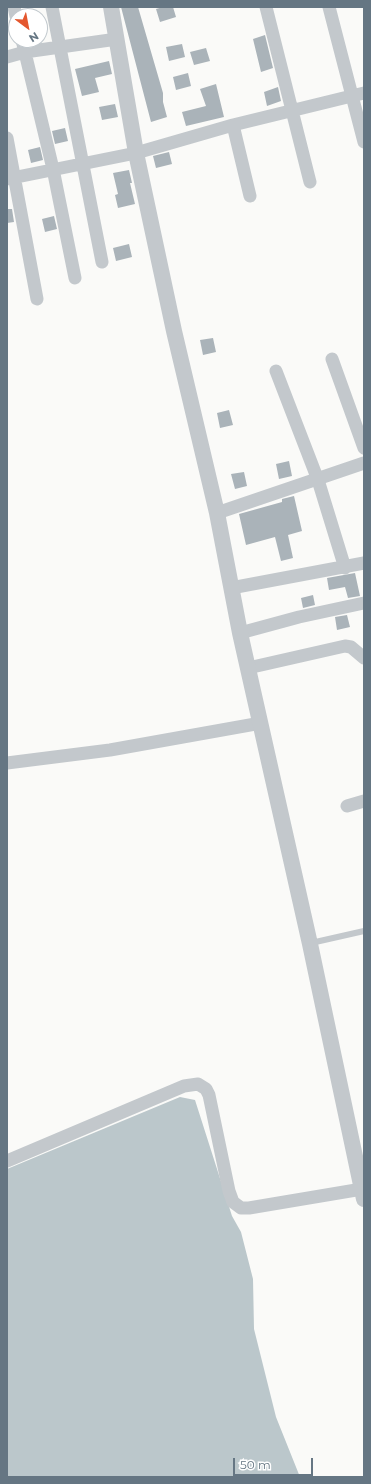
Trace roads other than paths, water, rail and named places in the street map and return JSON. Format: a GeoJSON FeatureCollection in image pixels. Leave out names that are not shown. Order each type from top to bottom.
{"type":"FeatureCollection","features":[{"type":"Feature","properties":{"kind":"street"},"geometry":{"type":"LineString","coordinates":[[52,7],[102,262]]}},
{"type":"Feature","properties":{"kind":"street"},"geometry":{"type":"LineString","coordinates":[[7,1161],[184,1086],[198,1084],[206,1088],[209,1095],[229,1192],[233,1202],[241,1208],[363,1194],[310,944],[240,633],[217,513],[174,331],[136,153],[111,7]]}},
{"type":"Feature","properties":{"kind":"street"},"geometry":{"type":"LineString","coordinates":[[266,7],[310,182]]}},
{"type":"Feature","properties":{"kind":"street"},"geometry":{"type":"LineString","coordinates":[[329,7],[364,142]]}},
{"type":"Feature","properties":{"kind":"street"},"geometry":{"type":"LineString","coordinates":[[48,47],[60,47],[117,39]]}},
{"type":"Feature","properties":{"kind":"street"},"geometry":{"type":"LineString","coordinates":[[7,57],[21,48]]}},
{"type":"Feature","properties":{"kind":"street"},"geometry":{"type":"LineString","coordinates":[[24,48],[53,169],[75,278]]}},
{"type":"Feature","properties":{"kind":"street"},"geometry":{"type":"LineString","coordinates":[[11,178],[136,153],[234,125],[364,93]]}},
{"type":"Feature","properties":{"kind":"street"},"geometry":{"type":"LineString","coordinates":[[234,125],[250,196]]}},
{"type":"Feature","properties":{"kind":"street"},"geometry":{"type":"LineString","coordinates":[[7,138],[11,178],[37,299]]}},
{"type":"Feature","properties":{"kind":"street"},"geometry":{"type":"LineString","coordinates":[[332,359],[364,448]]}},
{"type":"Feature","properties":{"kind":"street"},"geometry":{"type":"LineString","coordinates":[[276,371],[318,480],[344,568]]}},
{"type":"Feature","properties":{"kind":"street"},"geometry":{"type":"LineString","coordinates":[[217,513],[318,480],[364,463]]}},
{"type":"Feature","properties":{"kind":"street"},"geometry":{"type":"LineString","coordinates":[[232,588],[364,563]]}},
{"type":"Feature","properties":{"kind":"street"},"geometry":{"type":"LineString","coordinates":[[240,633],[299,616],[364,604]]}},
{"type":"Feature","properties":{"kind":"street"},"geometry":{"type":"LineString","coordinates":[[248,668],[345,646],[351,647],[364,658]]}},
{"type":"Feature","properties":{"kind":"street"},"geometry":{"type":"LineString","coordinates":[[7,763],[110,750],[261,723]]}},
{"type":"Feature","properties":{"kind":"street"},"geometry":{"type":"LineString","coordinates":[[347,806],[364,801]]}},
{"type":"Feature","properties":{"kind":"lane"},"geometry":{"type":"LineString","coordinates":[[310,944],[364,931]]}}]}
